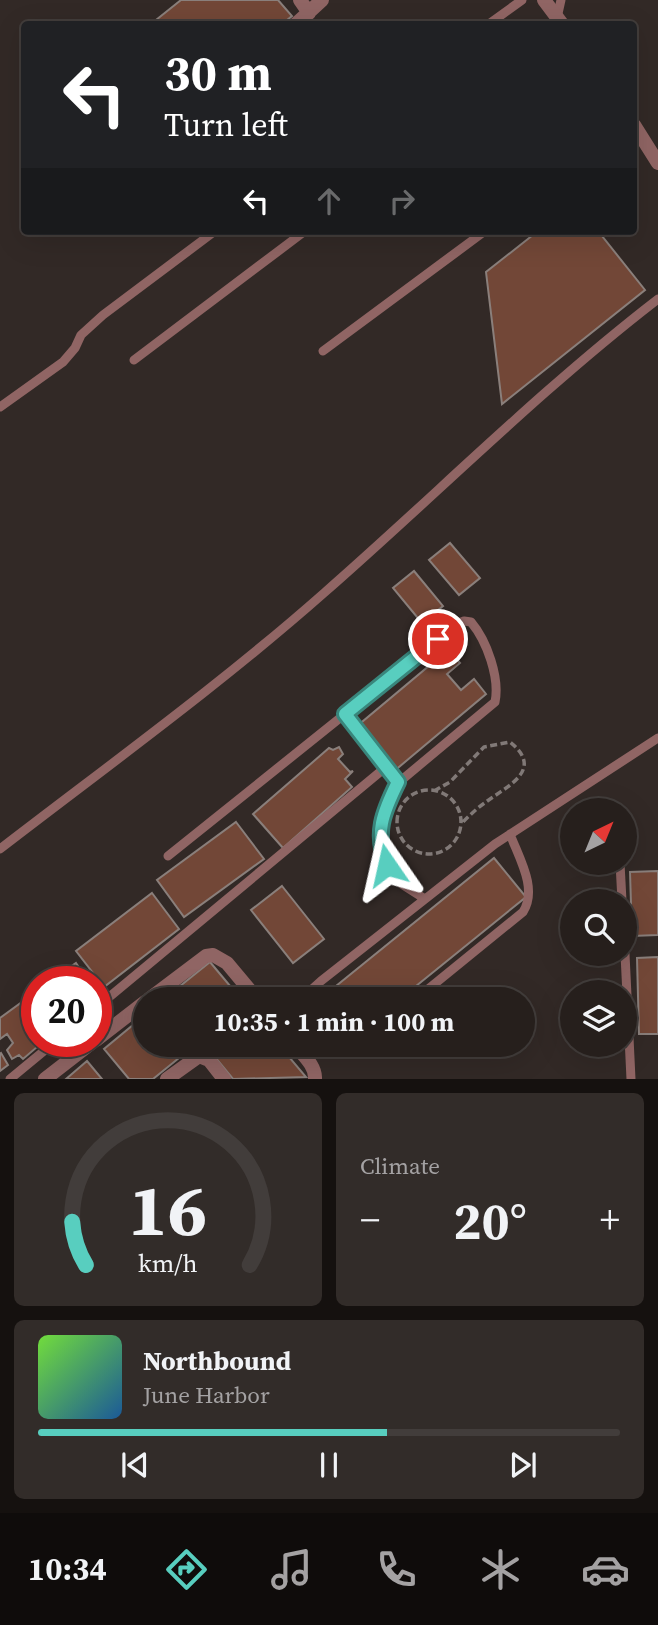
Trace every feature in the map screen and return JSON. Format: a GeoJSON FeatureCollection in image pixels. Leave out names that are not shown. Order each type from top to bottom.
{"type":"FeatureCollection","features":[{"type":"Feature","properties":{"kind":"street"},"geometry":{"type":"LineString","coordinates":[[300,0],[309,13]]}},
{"type":"Feature","properties":{"kind":"street"},"geometry":{"type":"LineString","coordinates":[[300,21],[322,0]]}},
{"type":"Feature","properties":{"kind":"street"},"geometry":{"type":"LineString","coordinates":[[544,0],[559,21]]}},
{"type":"Feature","properties":{"kind":"street"},"geometry":{"type":"LineString","coordinates":[[637,130],[658,163]]}},
{"type":"Feature","properties":{"kind":"street"},"geometry":{"type":"LineString","coordinates":[[165,987],[206,956],[213,955],[227,963],[247,987]]}},
{"type":"Feature","properties":{"kind":"street"},"geometry":{"type":"LineString","coordinates":[[112,1027],[133,1012]]}},
{"type":"Feature","properties":{"kind":"street"},"geometry":{"type":"LineString","coordinates":[[167,1079],[199,1056],[209,1060],[224,1079]]}},
{"type":"Feature","properties":{"kind":"street"},"geometry":{"type":"LineString","coordinates":[[45,1079],[73,1057]]}},
{"type":"Feature","properties":{"kind":"street"},"geometry":{"type":"LineString","coordinates":[[305,1057],[315,1072],[315,1079]]}},
{"type":"Feature","properties":{"kind":"lane"},"geometry":{"type":"LineString","coordinates":[[493,21],[522,0]]}},
{"type":"Feature","properties":{"kind":"lane"},"geometry":{"type":"LineString","coordinates":[[559,21],[561,0]]}},
{"type":"Feature","properties":{"kind":"lane"},"geometry":{"type":"LineString","coordinates":[[0,407],[63,362],[75,348],[81,335],[103,315],[210,235]]}},
{"type":"Feature","properties":{"kind":"lane"},"geometry":{"type":"LineString","coordinates":[[134,360],[299,235]]}},
{"type":"Feature","properties":{"kind":"lane"},"geometry":{"type":"LineString","coordinates":[[323,351],[480,235]]}},
{"type":"Feature","properties":{"kind":"lane"},"geometry":{"type":"LineString","coordinates":[[0,849],[212,685],[323,594],[522,413],[605,340],[658,299]]}},
{"type":"Feature","properties":{"kind":"lane"},"geometry":{"type":"LineString","coordinates":[[168,856],[457,624],[471,622],[496,672],[498,690],[495,702],[398,782],[381,824],[380,848],[389,869],[403,885],[425,899]]}},
{"type":"Feature","properties":{"kind":"lane"},"geometry":{"type":"LineString","coordinates":[[345,714],[398,782]]}},
{"type":"Feature","properties":{"kind":"lane"},"geometry":{"type":"LineString","coordinates":[[314,987],[510,834],[658,738]]}},
{"type":"Feature","properties":{"kind":"lane"},"geometry":{"type":"LineString","coordinates":[[112,995],[386,767]]}},
{"type":"Feature","properties":{"kind":"lane"},"geometry":{"type":"LineString","coordinates":[[431,987],[523,912],[528,904],[526,875],[510,834]]}},
{"type":"Feature","properties":{"kind":"lane"},"geometry":{"type":"LineString","coordinates":[[626,966],[631,1079]]}},
{"type":"Feature","properties":{"kind":"lane"},"geometry":{"type":"LineString","coordinates":[[10,1079],[37,1057]]}},
{"type":"Feature","properties":{"kind":"path"},"geometry":{"type":"LineString","coordinates":[[434,791],[450,782],[484,747],[510,741],[519,749],[524,759],[522,773],[516,781],[484,803],[461,824]]}},
{"type":"Feature","properties":{"kind":"path"},"geometry":{"type":"LineString","coordinates":[[434,791],[448,796],[455,804],[461,824],[453,844],[435,853],[424,853],[405,844],[397,824],[398,814],[402,805],[418,792],[434,791]]}},
{"type":"Feature","properties":{"kind":"building"},"geometry":{"type":"Polygon","coordinates":[[[181,0],[278,0],[292,16],[286,21],[155,21],[181,0]]]}},
{"type":"Feature","properties":{"kind":"building"},"geometry":{"type":"Polygon","coordinates":[[[533,235],[601,235],[645,290],[502,404],[486,272],[533,235]]]}},
{"type":"Feature","properties":{"kind":"building"},"geometry":{"type":"Polygon","coordinates":[[[450,543],[480,578],[459,595],[429,560],[450,543]]]}},
{"type":"Feature","properties":{"kind":"building"},"geometry":{"type":"Polygon","coordinates":[[[414,571],[443,606],[422,623],[393,588],[414,571]]]}},
{"type":"Feature","properties":{"kind":"building"},"geometry":{"type":"Polygon","coordinates":[[[448,650],[460,663],[447,674],[461,690],[474,679],[486,694],[393,772],[356,727],[448,650]]]}},
{"type":"Feature","properties":{"kind":"building"},"geometry":{"type":"Polygon","coordinates":[[[339,747],[343,754],[338,759],[350,772],[353,771],[345,779],[352,787],[283,848],[253,814],[329,748],[333,750],[339,747]]]}},
{"type":"Feature","properties":{"kind":"building"},"geometry":{"type":"Polygon","coordinates":[[[236,822],[264,859],[184,917],[157,880],[236,822]]]}},
{"type":"Feature","properties":{"kind":"building"},"geometry":{"type":"Polygon","coordinates":[[[494,858],[526,897],[415,987],[335,987],[494,858]]]}},
{"type":"Feature","properties":{"kind":"building"},"geometry":{"type":"Polygon","coordinates":[[[658,871],[658,935],[637,936],[637,889],[631,889],[630,875],[637,875],[637,872],[658,871]]]}},
{"type":"Feature","properties":{"kind":"building"},"geometry":{"type":"Polygon","coordinates":[[[282,886],[324,939],[293,963],[251,910],[282,886]]]}},
{"type":"Feature","properties":{"kind":"building"},"geometry":{"type":"Polygon","coordinates":[[[152,893],[179,929],[112,981],[112,966],[88,966],[76,951],[152,893]]]}},
{"type":"Feature","properties":{"kind":"building"},"geometry":{"type":"Polygon","coordinates":[[[658,957],[658,1034],[639,1034],[637,958],[658,957]]]}},
{"type":"Feature","properties":{"kind":"building"},"geometry":{"type":"Polygon","coordinates":[[[210,962],[231,987],[179,987],[210,962]]]}},
{"type":"Feature","properties":{"kind":"building"},"geometry":{"type":"Polygon","coordinates":[[[21,1003],[21,1057],[19,1055],[12,1059],[7,1050],[13,1043],[7,1034],[0,1039],[0,1018],[21,1003]]]}},
{"type":"Feature","properties":{"kind":"building"},"geometry":{"type":"Polygon","coordinates":[[[133,1025],[133,1057],[180,1057],[153,1079],[129,1079],[111,1057],[112,1042],[133,1025]]]}},
{"type":"Feature","properties":{"kind":"building"},"geometry":{"type":"Polygon","coordinates":[[[0,1054],[8,1065],[0,1071],[0,1054]]]}},
{"type":"Feature","properties":{"kind":"building"},"geometry":{"type":"Polygon","coordinates":[[[215,1057],[289,1057],[306,1077],[233,1079],[215,1057]]]}},
{"type":"Feature","properties":{"kind":"building"},"geometry":{"type":"Polygon","coordinates":[[[87,1061],[102,1079],[66,1079],[87,1061]]]}},
{"type":"Feature","properties":{"kind":"route"},"geometry":{"type":"LineString","coordinates":[[387,865],[380,848],[381,824],[398,782],[345,714],[438,639]]}}]}
